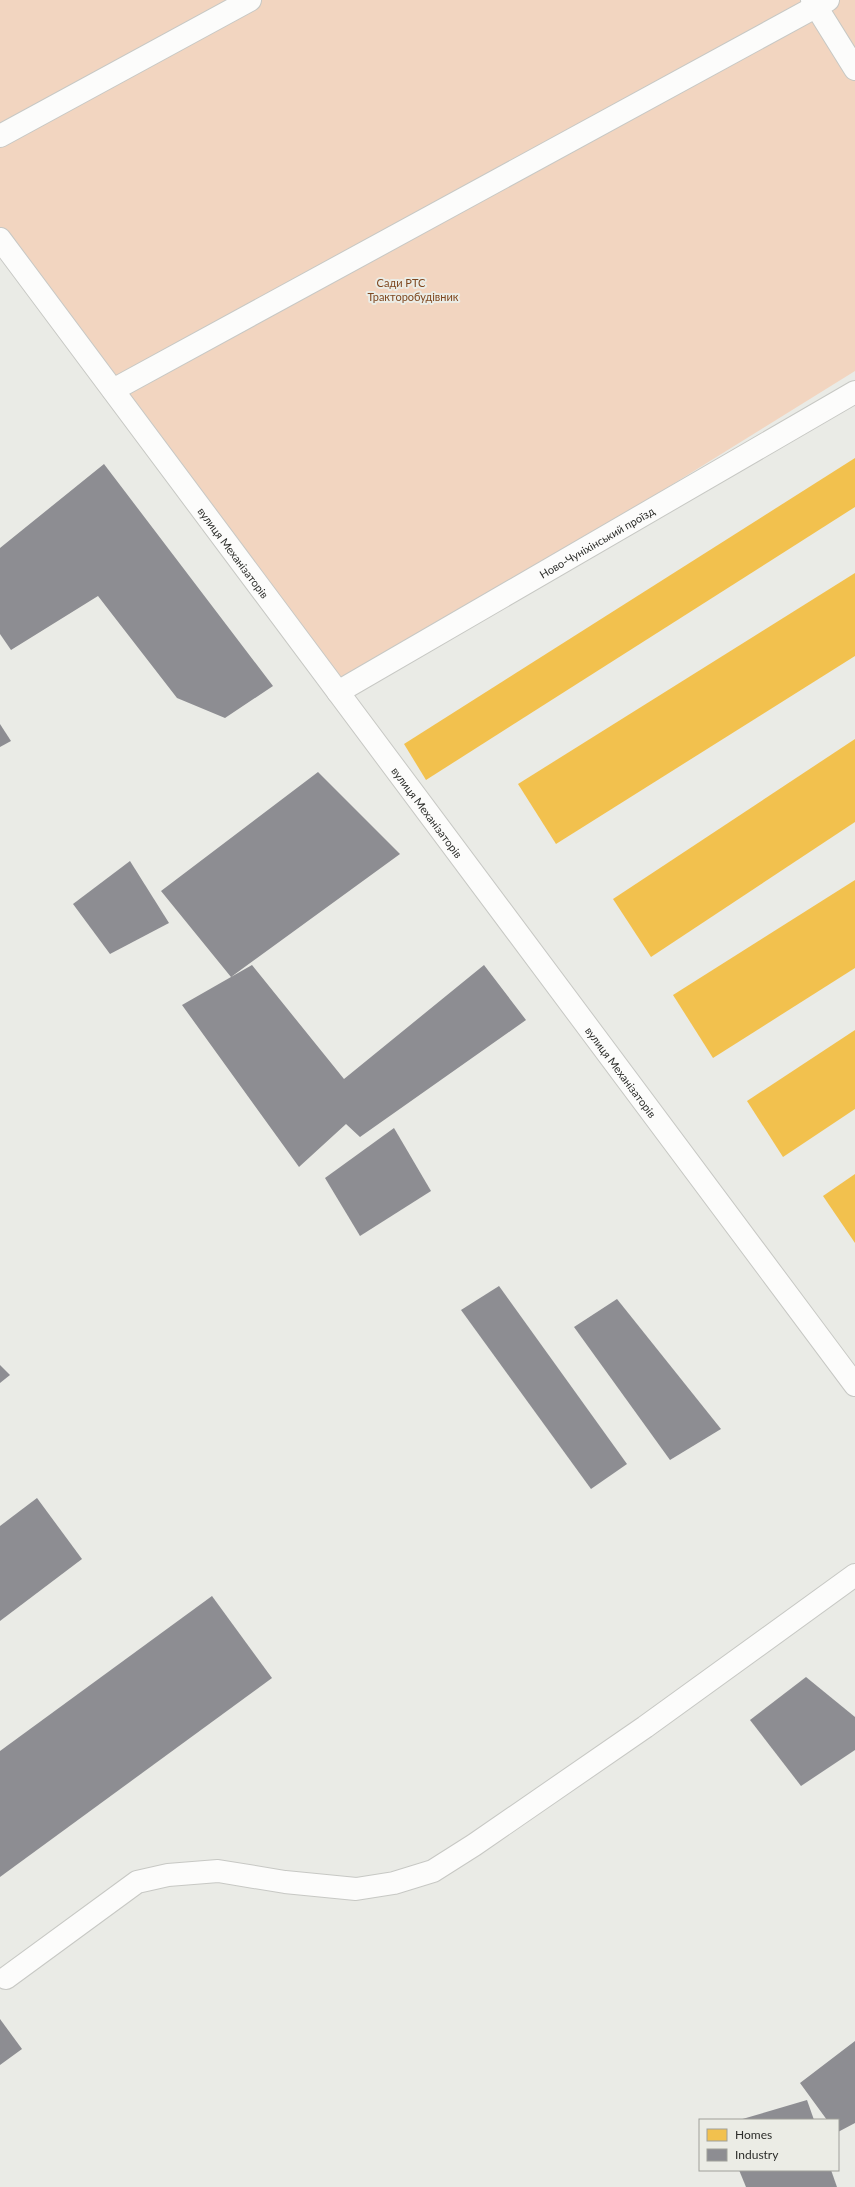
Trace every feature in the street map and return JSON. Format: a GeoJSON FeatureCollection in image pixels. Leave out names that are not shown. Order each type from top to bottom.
{"type":"FeatureCollection","features":[{"type":"Feature","properties":{"kind":"street"},"geometry":{"type":"LineString","coordinates":[[0,136],[250,0]]}},
{"type":"Feature","properties":{"kind":"street"},"geometry":{"type":"LineString","coordinates":[[113,390],[819,2],[855,69]]}},
{"type":"Feature","properties":{"kind":"street","name":"вулиця Механізаторів"},"geometry":{"type":"LineString","coordinates":[[0,239],[855,1385]]}},
{"type":"Feature","properties":{"kind":"street","name":"Ново-Чуніхінський проїзд"},"geometry":{"type":"LineString","coordinates":[[338,692],[855,392]]}},
{"type":"Feature","properties":{"kind":"street"},"geometry":{"type":"LineString","coordinates":[[6,1978],[136,1882],[168,1875],[218,1871],[285,1882],[356,1889],[394,1883],[433,1871],[474,1845],[638,1731],[855,1575]]}},
{"type":"Feature","properties":{"kind":"green space","name":"Сади РТС"},"geometry":{"type":"Polygon","coordinates":[[[0,0],[855,0],[855,371],[338,692],[0,238],[0,0]]]}},
{"type":"Feature","properties":{"kind":"building: Homes"},"geometry":{"type":"Polygon","coordinates":[[[855,458],[855,507],[426,780],[404,744],[855,458]]]}},
{"type":"Feature","properties":{"kind":"building: Homes"},"geometry":{"type":"Polygon","coordinates":[[[855,573],[855,656],[556,844],[518,784],[855,573]]]}},
{"type":"Feature","properties":{"kind":"building: Homes"},"geometry":{"type":"Polygon","coordinates":[[[855,739],[855,822],[651,957],[613,899],[855,739]]]}},
{"type":"Feature","properties":{"kind":"building: Homes"},"geometry":{"type":"Polygon","coordinates":[[[855,880],[855,968],[713,1058],[673,995],[855,880]]]}},
{"type":"Feature","properties":{"kind":"building: Homes"},"geometry":{"type":"Polygon","coordinates":[[[855,1030],[855,1109],[783,1157],[747,1101],[855,1030]]]}},
{"type":"Feature","properties":{"kind":"building: Homes"},"geometry":{"type":"Polygon","coordinates":[[[855,1174],[855,1243],[823,1196],[855,1174]]]}},
{"type":"Feature","properties":{"kind":"building: Industry"},"geometry":{"type":"Polygon","coordinates":[[[104,464],[273,686],[225,718],[177,698],[98,596],[11,650],[0,634],[0,548],[104,464]]]}},
{"type":"Feature","properties":{"kind":"building: Industry"},"geometry":{"type":"Polygon","coordinates":[[[0,724],[11,741],[0,747],[0,724]]]}},
{"type":"Feature","properties":{"kind":"building: Industry"},"geometry":{"type":"Polygon","coordinates":[[[318,772],[400,854],[231,977],[161,891],[318,772]]]}},
{"type":"Feature","properties":{"kind":"building: Industry"},"geometry":{"type":"Polygon","coordinates":[[[130,861],[169,923],[110,954],[73,904],[130,861]]]}},
{"type":"Feature","properties":{"kind":"building: Industry"},"geometry":{"type":"Polygon","coordinates":[[[252,965],[344,1079],[484,965],[526,1020],[360,1137],[346,1124],[299,1167],[182,1005],[252,965]]]}},
{"type":"Feature","properties":{"kind":"building: Industry"},"geometry":{"type":"Polygon","coordinates":[[[394,1128],[431,1191],[360,1236],[325,1178],[394,1128]]]}},
{"type":"Feature","properties":{"kind":"building: Industry"},"geometry":{"type":"Polygon","coordinates":[[[499,1286],[627,1464],[591,1489],[461,1310],[499,1286]]]}},
{"type":"Feature","properties":{"kind":"building: Industry"},"geometry":{"type":"Polygon","coordinates":[[[617,1299],[721,1429],[670,1460],[574,1327],[617,1299]]]}},
{"type":"Feature","properties":{"kind":"building: Industry"},"geometry":{"type":"Polygon","coordinates":[[[0,1365],[10,1375],[0,1383],[0,1365]]]}},
{"type":"Feature","properties":{"kind":"building: Industry"},"geometry":{"type":"Polygon","coordinates":[[[37,1498],[82,1559],[0,1621],[0,1526],[37,1498]]]}},
{"type":"Feature","properties":{"kind":"building: Industry"},"geometry":{"type":"Polygon","coordinates":[[[212,1596],[272,1678],[0,1877],[0,1751],[212,1596]]]}},
{"type":"Feature","properties":{"kind":"building: Industry"},"geometry":{"type":"Polygon","coordinates":[[[806,1677],[855,1717],[855,1750],[801,1786],[750,1720],[806,1677]]]}},
{"type":"Feature","properties":{"kind":"building: Industry"},"geometry":{"type":"Polygon","coordinates":[[[0,2019],[22,2049],[0,2065],[0,2019]]]}},
{"type":"Feature","properties":{"kind":"building: Industry"},"geometry":{"type":"Polygon","coordinates":[[[855,2041],[855,2123],[839,2131],[839,2119],[826,2119],[800,2083],[855,2041]]]}},
{"type":"Feature","properties":{"kind":"building: Industry"},"geometry":{"type":"Polygon","coordinates":[[[807,2100],[814,2119],[742,2119],[807,2100]]]}},
{"type":"Feature","properties":{"kind":"building: Industry"},"geometry":{"type":"Polygon","coordinates":[[[739,2171],[831,2171],[837,2187],[746,2187],[739,2171]]]}},
{"type":"Feature","properties":{"kind":"park label","name":"Тракторобудівник"},"geometry":{"type":"Point","coordinates":[413,296]}}]}
